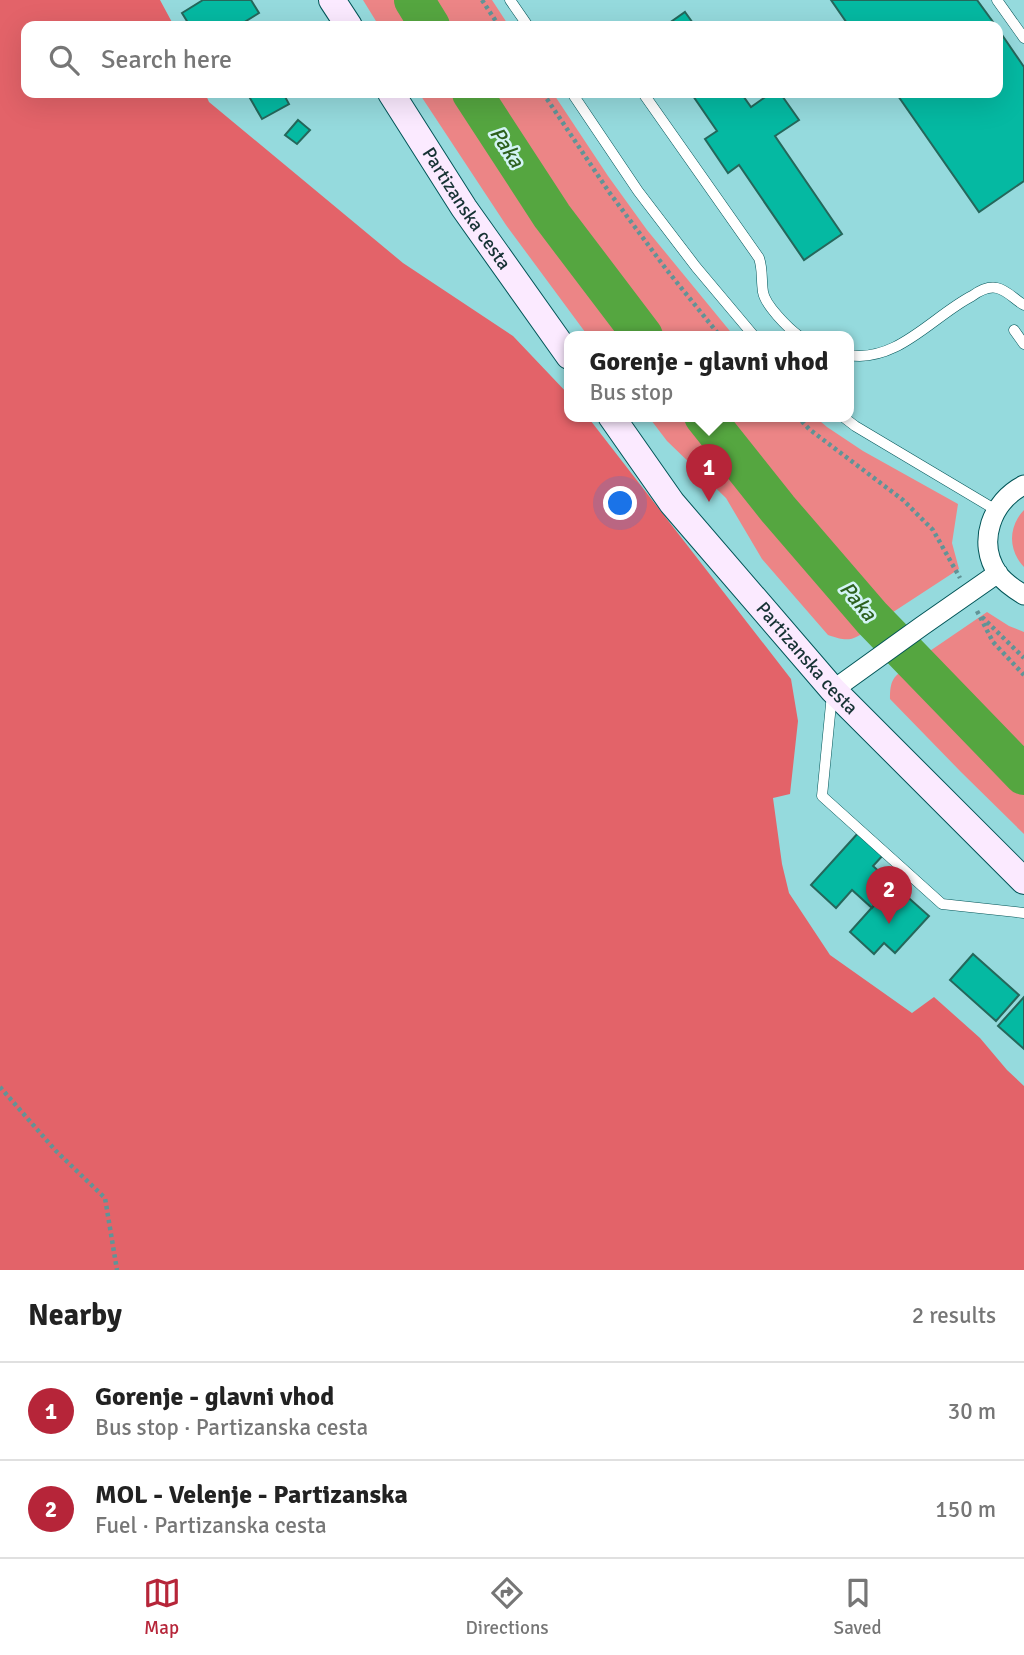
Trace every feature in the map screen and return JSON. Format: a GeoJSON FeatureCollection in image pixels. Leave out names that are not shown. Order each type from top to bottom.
{"type":"FeatureCollection","features":[{"type":"Feature","properties":{"kind":"main road"},"geometry":{"type":"LineString","coordinates":[[332,0],[346,21]]}},
{"type":"Feature","properties":{"kind":"main road","name":"Partizanska cesta"},"geometry":{"type":"LineString","coordinates":[[394,98],[464,208],[564,349]]}},
{"type":"Feature","properties":{"kind":"main road","name":"Partizanska cesta"},"geometry":{"type":"LineString","coordinates":[[615,422],[672,503],[833,690],[1024,881]]}},
{"type":"Feature","properties":{"kind":"street"},"geometry":{"type":"LineString","coordinates":[[1024,485],[1012,492],[996,510],[988,535],[988,548],[998,573],[1024,595]]}},
{"type":"Feature","properties":{"kind":"street"},"geometry":{"type":"LineString","coordinates":[[833,690],[998,573]]}},
{"type":"Feature","properties":{"kind":"lane"},"geometry":{"type":"LineString","coordinates":[[510,0],[525,21]]}},
{"type":"Feature","properties":{"kind":"lane"},"geometry":{"type":"LineString","coordinates":[[998,0],[1024,38]]}},
{"type":"Feature","properties":{"kind":"lane"},"geometry":{"type":"LineString","coordinates":[[575,98],[646,202],[750,331]]}},
{"type":"Feature","properties":{"kind":"lane"},"geometry":{"type":"LineString","coordinates":[[647,98],[759,258],[763,271],[763,295],[794,331]]}},
{"type":"Feature","properties":{"kind":"lane"},"geometry":{"type":"LineString","coordinates":[[854,356],[883,353],[981,290],[993,287],[1003,290],[1024,305]]}},
{"type":"Feature","properties":{"kind":"lane"},"geometry":{"type":"LineString","coordinates":[[1014,330],[1024,344]]}},
{"type":"Feature","properties":{"kind":"lane"},"geometry":{"type":"LineString","coordinates":[[850,422],[996,510]]}},
{"type":"Feature","properties":{"kind":"lane"},"geometry":{"type":"LineString","coordinates":[[833,690],[822,796],[942,904],[1024,913]]}},
{"type":"Feature","properties":{"kind":"path"},"geometry":{"type":"LineString","coordinates":[[482,0],[496,21]]}},
{"type":"Feature","properties":{"kind":"path"},"geometry":{"type":"LineString","coordinates":[[546,98],[609,192],[716,331]]}},
{"type":"Feature","properties":{"kind":"path"},"geometry":{"type":"LineString","coordinates":[[802,422],[902,500],[933,530],[956,572]]}},
{"type":"Feature","properties":{"kind":"path"},"geometry":{"type":"LineString","coordinates":[[1024,658],[979,613],[993,642],[1024,675]]}},
{"type":"Feature","properties":{"kind":"path"},"geometry":{"type":"LineString","coordinates":[[0,1087],[57,1151],[106,1198],[117,1270]]}},
{"type":"Feature","properties":{"kind":"shaded area"},"geometry":{"type":"Polygon","coordinates":[[[0,0],[160,0],[171,21],[21,21],[21,98],[207,98],[403,263],[513,336],[564,390],[564,422],[592,422],[791,679],[798,721],[790,794],[773,798],[789,893],[830,955],[912,1013],[934,997],[980,1038],[1024,1086],[1024,1270],[0,1270],[0,0]]]}},
{"type":"Feature","properties":{"kind":"shaded area"},"geometry":{"type":"Polygon","coordinates":[[[363,0],[403,0],[416,21],[376,21],[363,0]]]}},
{"type":"Feature","properties":{"kind":"shaded area"},"geometry":{"type":"Polygon","coordinates":[[[425,0],[492,0],[506,21],[438,21],[425,0]]]}},
{"type":"Feature","properties":{"kind":"shaded area"},"geometry":{"type":"Polygon","coordinates":[[[422,98],[463,98],[587,279],[626,331],[584,331],[506,225],[422,98]]]}},
{"type":"Feature","properties":{"kind":"shaded area"},"geometry":{"type":"Polygon","coordinates":[[[485,98],[556,98],[647,230],[730,331],[647,331],[521,155],[485,98]]]}},
{"type":"Feature","properties":{"kind":"shaded area"},"geometry":{"type":"Polygon","coordinates":[[[653,422],[698,422],[870,628],[850,639],[828,635],[762,559],[726,498],[667,441],[653,422]]]}},
{"type":"Feature","properties":{"kind":"shaded area"},"geometry":{"type":"Polygon","coordinates":[[[719,422],[821,422],[863,451],[958,504],[952,543],[959,569],[884,618],[773,492],[719,422]]]}},
{"type":"Feature","properties":{"kind":"shaded area"},"geometry":{"type":"Polygon","coordinates":[[[1024,510],[1024,567],[1015,553],[1012,539],[1015,524],[1024,510]]]}},
{"type":"Feature","properties":{"kind":"shaded area"},"geometry":{"type":"Polygon","coordinates":[[[987,612],[1024,632],[1024,763],[921,657],[987,612]]]}},
{"type":"Feature","properties":{"kind":"shaded area"},"geometry":{"type":"Polygon","coordinates":[[[908,666],[1024,787],[1024,834],[890,699],[893,680],[908,666]]]}},
{"type":"Feature","properties":{"kind":"building"},"geometry":{"type":"Polygon","coordinates":[[[203,0],[251,0],[259,13],[246,21],[187,21],[182,13],[203,0]]]}},
{"type":"Feature","properties":{"kind":"building"},"geometry":{"type":"Polygon","coordinates":[[[831,0],[977,0],[992,21],[846,21],[831,0]]]}},
{"type":"Feature","properties":{"kind":"building"},"geometry":{"type":"Polygon","coordinates":[[[685,12],[691,21],[672,21],[685,12]]]}},
{"type":"Feature","properties":{"kind":"building"},"geometry":{"type":"Polygon","coordinates":[[[1003,36],[1024,67],[1024,181],[979,212],[899,98],[1003,98],[1003,36]]]}},
{"type":"Feature","properties":{"kind":"building"},"geometry":{"type":"Polygon","coordinates":[[[250,98],[286,98],[289,104],[262,119],[250,98]]]}},
{"type":"Feature","properties":{"kind":"building"},"geometry":{"type":"Polygon","coordinates":[[[694,98],[745,98],[751,107],[764,98],[784,98],[799,120],[775,136],[842,234],[804,260],[739,165],[728,173],[705,139],[717,131],[694,98]]]}},
{"type":"Feature","properties":{"kind":"building"},"geometry":{"type":"Polygon","coordinates":[[[298,120],[310,130],[297,144],[285,135],[298,120]]]}},
{"type":"Feature","properties":{"kind":"building"},"geometry":{"type":"Polygon","coordinates":[[[859,832],[884,854],[873,866],[893,884],[872,908],[852,890],[836,908],[811,885],[859,832]]]}},
{"type":"Feature","properties":{"kind":"building"},"geometry":{"type":"Polygon","coordinates":[[[893,884],[929,916],[895,953],[884,943],[874,954],[850,932],[893,884]]]}},
{"type":"Feature","properties":{"kind":"building"},"geometry":{"type":"Polygon","coordinates":[[[973,954],[1019,995],[996,1021],[950,980],[973,954]]]}},
{"type":"Feature","properties":{"kind":"building"},"geometry":{"type":"Polygon","coordinates":[[[1024,997],[1024,1049],[998,1026],[1024,997]]]}},
{"type":"Feature","properties":{"kind":"waterway","name":"Paka"},"geometry":{"type":"LineString","coordinates":[[414,0],[427,21]]}},
{"type":"Feature","properties":{"kind":"waterway","name":"Paka"},"geometry":{"type":"LineString","coordinates":[[475,98],[552,216],[639,331]]}},
{"type":"Feature","properties":{"kind":"waterway","name":"Paka"},"geometry":{"type":"LineString","coordinates":[[709,422],[778,509],[872,618],[1024,775]]}},
{"type":"Feature","properties":{"kind":"place","name":"Gorenje - glavni vhod"},"geometry":{"type":"Point","coordinates":[709,502]}},
{"type":"Feature","properties":{"kind":"place","name":"MOL - Velenje - Partizanska"},"geometry":{"type":"Point","coordinates":[889,924]}}]}
